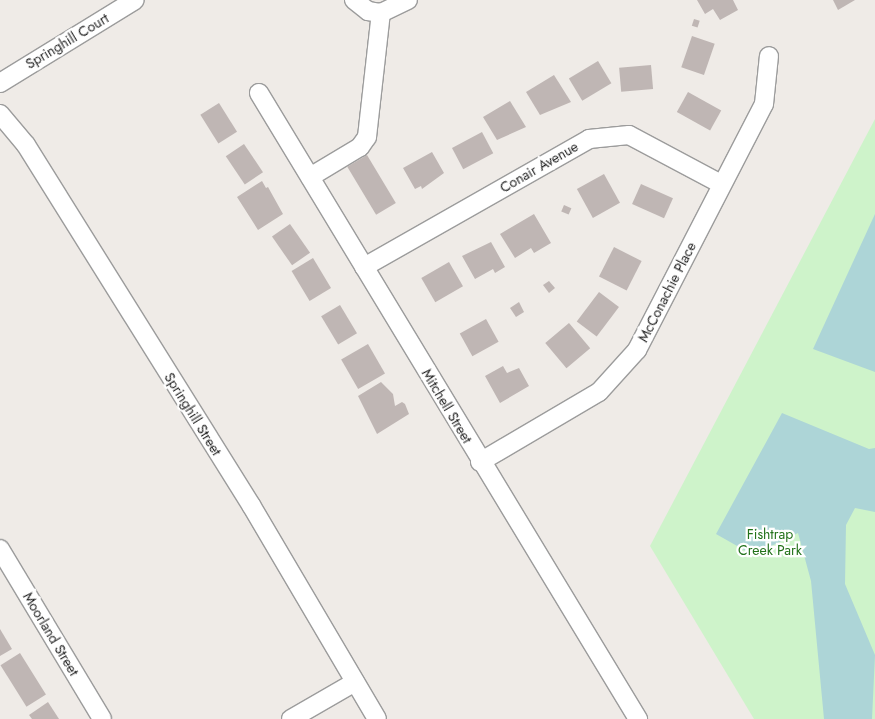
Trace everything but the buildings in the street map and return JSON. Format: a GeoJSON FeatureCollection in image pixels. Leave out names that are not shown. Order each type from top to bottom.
{"type":"FeatureCollection","features":[{"type":"Feature","properties":{"kind":"street","name":"Springhill Court"},"geometry":{"type":"LineString","coordinates":[[0,83],[135,0]]}},
{"type":"Feature","properties":{"kind":"street"},"geometry":{"type":"LineString","coordinates":[[354,0],[368,11],[381,12],[408,0]]}},
{"type":"Feature","properties":{"kind":"street"},"geometry":{"type":"LineString","coordinates":[[310,177],[354,151],[368,137],[381,12]]}},
{"type":"Feature","properties":{"kind":"street","name":"McConachie Place"},"geometry":{"type":"LineString","coordinates":[[480,462],[599,392],[637,350],[721,184],[764,104],[769,56]]}},
{"type":"Feature","properties":{"kind":"street","name":"Mitchell Street"},"geometry":{"type":"LineString","coordinates":[[259,93],[480,462],[638,719]]}},
{"type":"Feature","properties":{"kind":"street","name":"Springhill Street"},"geometry":{"type":"LineString","coordinates":[[0,114],[26,145],[251,506],[377,719]]}},
{"type":"Feature","properties":{"kind":"street","name":"Conair Avenue"},"geometry":{"type":"LineString","coordinates":[[364,267],[589,139],[629,135],[721,184]]}},
{"type":"Feature","properties":{"kind":"street","name":"Moorland Street"},"geometry":{"type":"LineString","coordinates":[[0,549],[102,719]]}},
{"type":"Feature","properties":{"kind":"street"},"geometry":{"type":"LineString","coordinates":[[291,719],[355,682]]}},
{"type":"Feature","properties":{"kind":"green space","name":"Fishtrap Creek Park"},"geometry":{"type":"Polygon","coordinates":[[[875,119],[875,719],[754,719],[650,546],[875,119]]]}},
{"type":"Feature","properties":{"kind":"water"},"geometry":{"type":"Polygon","coordinates":[[[875,214],[875,372],[813,349],[875,214]]]}},
{"type":"Feature","properties":{"kind":"water"},"geometry":{"type":"Polygon","coordinates":[[[782,413],[869,449],[875,448],[875,512],[855,508],[846,525],[845,584],[875,655],[872,719],[824,719],[811,581],[798,533],[753,555],[716,534],[782,413]]]}}]}
